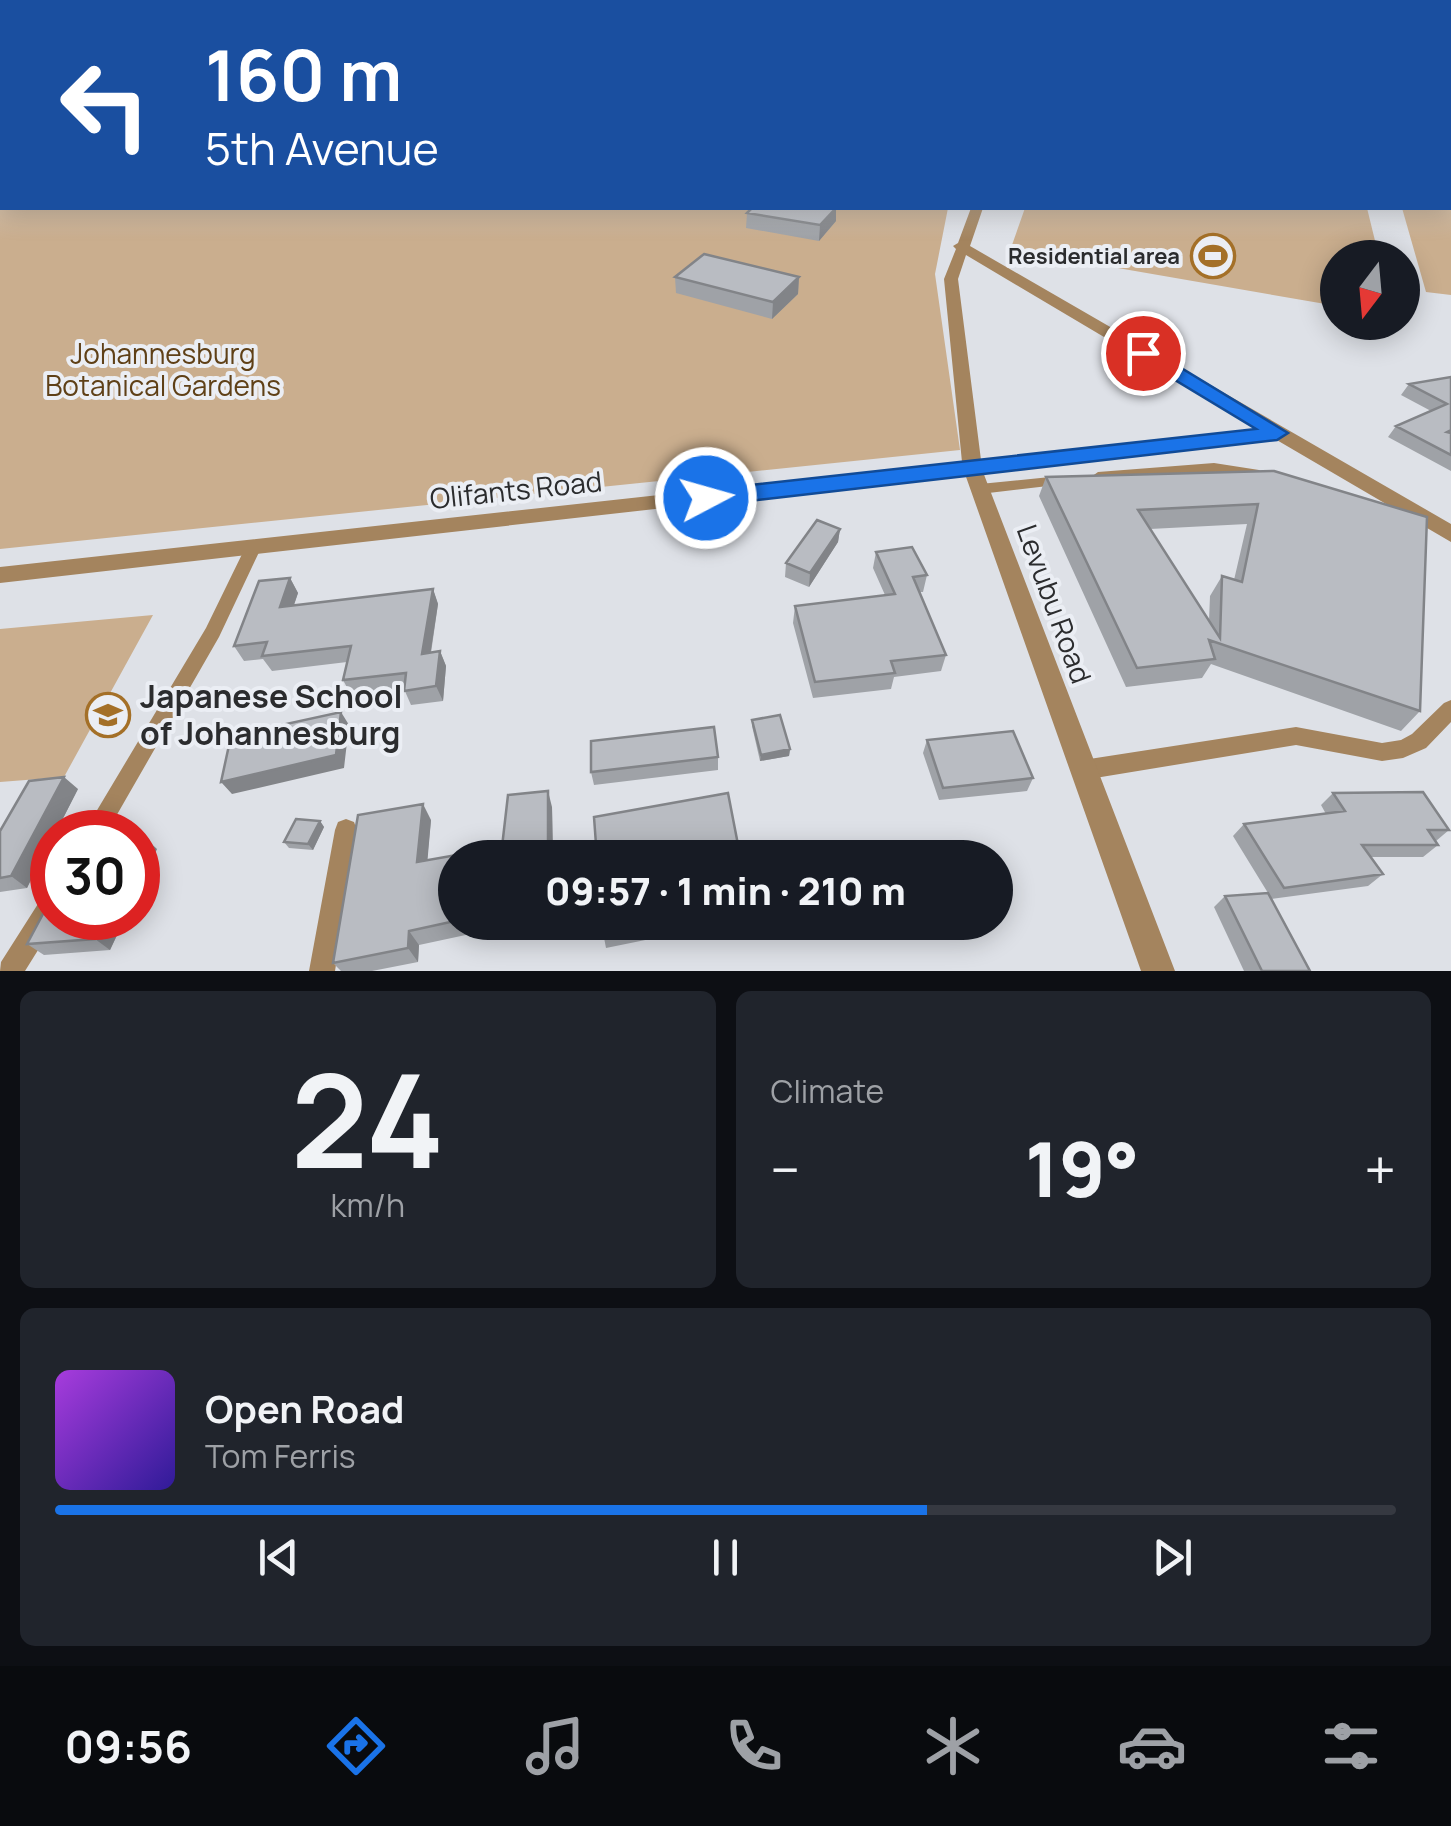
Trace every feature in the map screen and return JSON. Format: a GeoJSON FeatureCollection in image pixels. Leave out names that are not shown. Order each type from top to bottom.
{"type":"FeatureCollection","features":[{"type":"Feature","properties":{"kind":"street","name":"Levubu Road"},"geometry":{"type":"LineString","coordinates":[[976,210],[952,268],[952,309],[976,479],[1158,971]]}},
{"type":"Feature","properties":{"kind":"street"},"geometry":{"type":"LineString","coordinates":[[960,246],[1451,535]]}},
{"type":"Feature","properties":{"kind":"street","name":"Olifants Road"},"geometry":{"type":"LineString","coordinates":[[0,575],[976,479],[1277,433]]}},
{"type":"Feature","properties":{"kind":"lane"},"geometry":{"type":"LineString","coordinates":[[976,479],[1214,468],[1282,481]]}},
{"type":"Feature","properties":{"kind":"lane"},"geometry":{"type":"LineString","coordinates":[[1376,512],[1451,535]]}},
{"type":"Feature","properties":{"kind":"lane"},"geometry":{"type":"LineString","coordinates":[[108,810],[213,632],[253,548]]}},
{"type":"Feature","properties":{"kind":"lane"},"geometry":{"type":"LineString","coordinates":[[1083,770],[1296,736],[1382,752],[1404,749],[1419,741],[1451,709]]}},
{"type":"Feature","properties":{"kind":"lane"},"geometry":{"type":"LineString","coordinates":[[322,971],[346,830]]}},
{"type":"Feature","properties":{"kind":"lane"},"geometry":{"type":"LineString","coordinates":[[10,971],[30,940]]}},
{"type":"Feature","properties":{"kind":"green space","name":"Johannesburg Botanical Gardens"},"geometry":{"type":"Polygon","coordinates":[[[0,210],[948,210],[935,274],[960,450],[0,549],[0,210]]]}},
{"type":"Feature","properties":{"kind":"green space","name":"Residential area"},"geometry":{"type":"Polygon","coordinates":[[[1024,210],[1367,210],[1375,240],[1320,240],[1320,303],[1037,254],[1012,245],[1024,210]]]}},
{"type":"Feature","properties":{"kind":"green space"},"geometry":{"type":"Polygon","coordinates":[[[1403,210],[1451,210],[1451,295],[1426,292],[1420,271],[1420,240],[1411,240],[1403,210]]]}},
{"type":"Feature","properties":{"kind":"green space"},"geometry":{"type":"Polygon","coordinates":[[[153,615],[64,777],[0,782],[0,629],[153,615]]]}},
{"type":"Feature","properties":{"kind":"building"},"geometry":{"type":"Polygon","coordinates":[[[750,210],[834,210],[820,225],[747,213],[750,210]]]}},
{"type":"Feature","properties":{"kind":"building"},"geometry":{"type":"Polygon","coordinates":[[[704,254],[799,277],[773,302],[675,277],[704,254]]]}},
{"type":"Feature","properties":{"kind":"building"},"geometry":{"type":"Polygon","coordinates":[[[1451,377],[1451,430],[1447,432],[1451,433],[1451,455],[1396,426],[1447,404],[1409,384],[1451,377]]]}},
{"type":"Feature","properties":{"kind":"building"},"geometry":{"type":"Polygon","coordinates":[[[1274,471],[1427,517],[1420,711],[1209,640],[1215,659],[1137,668],[1046,477],[1274,471]],[[1258,504],[1138,510],[1220,638],[1222,576],[1242,582],[1258,504]]]}},
{"type":"Feature","properties":{"kind":"building"},"geometry":{"type":"Polygon","coordinates":[[[817,520],[840,529],[810,573],[786,563],[817,520]]]}},
{"type":"Feature","properties":{"kind":"building"},"geometry":{"type":"Polygon","coordinates":[[[912,547],[927,575],[913,577],[946,655],[891,661],[895,673],[815,682],[795,606],[895,594],[876,552],[912,547]]]}},
{"type":"Feature","properties":{"kind":"building"},"geometry":{"type":"Polygon","coordinates":[[[290,578],[280,607],[433,589],[422,654],[440,651],[436,686],[404,691],[406,673],[343,680],[351,646],[262,656],[267,642],[234,646],[259,581],[290,578]]]}},
{"type":"Feature","properties":{"kind":"building"},"geometry":{"type":"Polygon","coordinates":[[[341,712],[336,755],[221,782],[231,736],[341,712]]]}},
{"type":"Feature","properties":{"kind":"building"},"geometry":{"type":"Polygon","coordinates":[[[780,715],[790,749],[761,755],[752,720],[780,715]]]}},
{"type":"Feature","properties":{"kind":"building"},"geometry":{"type":"Polygon","coordinates":[[[714,727],[718,757],[591,772],[591,741],[714,727]]]}},
{"type":"Feature","properties":{"kind":"building"},"geometry":{"type":"Polygon","coordinates":[[[1013,731],[1033,778],[943,788],[927,740],[1013,731]]]}},
{"type":"Feature","properties":{"kind":"building"},"geometry":{"type":"Polygon","coordinates":[[[64,777],[46,810],[30,810],[30,841],[11,876],[0,878],[0,831],[29,781],[64,777]]]}},
{"type":"Feature","properties":{"kind":"building"},"geometry":{"type":"Polygon","coordinates":[[[548,791],[548,840],[503,840],[508,795],[548,791]]]}},
{"type":"Feature","properties":{"kind":"building"},"geometry":{"type":"Polygon","coordinates":[[[1423,792],[1449,830],[1428,830],[1438,845],[1362,845],[1383,874],[1284,888],[1244,824],[1345,811],[1333,793],[1423,792]]]}},
{"type":"Feature","properties":{"kind":"building"},"geometry":{"type":"Polygon","coordinates":[[[728,793],[737,840],[596,840],[594,817],[728,793]]]}},
{"type":"Feature","properties":{"kind":"building"},"geometry":{"type":"Polygon","coordinates":[[[423,804],[417,862],[438,858],[438,925],[409,931],[408,948],[333,963],[358,815],[423,804]]]}},
{"type":"Feature","properties":{"kind":"building"},"geometry":{"type":"Polygon","coordinates":[[[296,819],[320,821],[308,844],[284,842],[296,819]]]}},
{"type":"Feature","properties":{"kind":"building"},"geometry":{"type":"Polygon","coordinates":[[[1268,893],[1310,971],[1262,971],[1225,896],[1268,893]]]}},
{"type":"Feature","properties":{"kind":"building"},"geometry":{"type":"Polygon","coordinates":[[[30,938],[81,940],[27,944],[30,938]]]}},
{"type":"Feature","properties":{"kind":"place","name":"Residential area"},"geometry":{"type":"Point","coordinates":[1213,256]}},
{"type":"Feature","properties":{"kind":"place","name":"Japanese School of Johannesburg"},"geometry":{"type":"Point","coordinates":[108,715]}},
{"type":"Feature","properties":{"kind":"route"},"geometry":{"type":"LineString","coordinates":[[706,498],[1277,433],[1143,353]]}}]}
